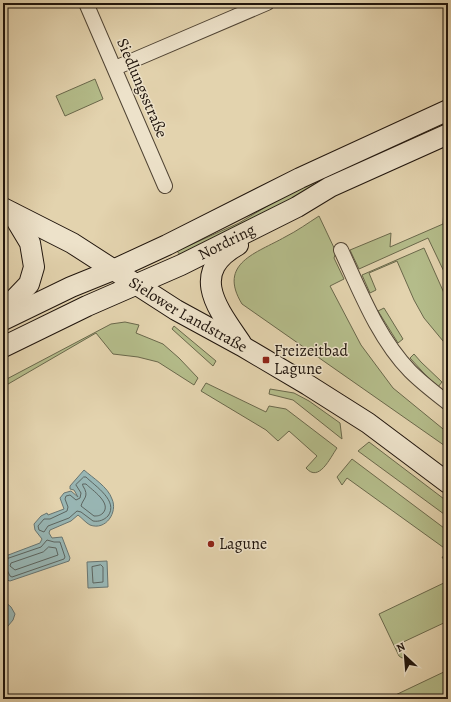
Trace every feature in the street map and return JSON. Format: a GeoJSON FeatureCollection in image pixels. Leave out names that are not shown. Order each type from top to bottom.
{"type":"FeatureCollection","features":[{"type":"Feature","properties":{"kind":"main road","name":"Nordring"},"geometry":{"type":"LineString","coordinates":[[3,320],[71,287],[113,270],[166,245],[300,178],[448,110]]}},
{"type":"Feature","properties":{"kind":"main road","name":"Nordring"},"geometry":{"type":"LineString","coordinates":[[3,348],[94,303],[181,265],[297,207],[330,187],[448,134]]}},
{"type":"Feature","properties":{"kind":"main road"},"geometry":{"type":"LineString","coordinates":[[242,346],[215,303],[211,285],[211,274],[222,258],[232,249],[271,227],[297,207]]}},
{"type":"Feature","properties":{"kind":"main road","name":"Sielower Landstraße"},"geometry":{"type":"LineString","coordinates":[[7,210],[72,243],[176,310],[242,346],[368,423],[448,483]]}},
{"type":"Feature","properties":{"kind":"main road"},"geometry":{"type":"LineString","coordinates":[[3,311],[29,284],[34,267],[30,242],[7,210]]}},
{"type":"Feature","properties":{"kind":"street","name":"Siedlungsstraße"},"geometry":{"type":"LineString","coordinates":[[86,3],[165,186]]}},
{"type":"Feature","properties":{"kind":"street"},"geometry":{"type":"LineString","coordinates":[[115,68],[267,3]]}},
{"type":"Feature","properties":{"kind":"street"},"geometry":{"type":"LineString","coordinates":[[341,250],[363,299],[381,332],[393,350],[410,371],[448,403]]}},
{"type":"Feature","properties":{"kind":"green space"},"geometry":{"type":"Polygon","coordinates":[[[95,79],[103,99],[65,116],[56,96],[95,79]]]}},
{"type":"Feature","properties":{"kind":"green space"},"geometry":{"type":"Polygon","coordinates":[[[448,117],[448,125],[273,212],[181,256],[177,251],[239,223],[309,181],[448,117]]]}},
{"type":"Feature","properties":{"kind":"green space"},"geometry":{"type":"Polygon","coordinates":[[[448,208],[448,280],[428,238],[359,269],[350,250],[391,233],[390,247],[443,224],[444,210],[448,208]]]}},
{"type":"Feature","properties":{"kind":"green space"},"geometry":{"type":"Polygon","coordinates":[[[319,216],[336,252],[334,258],[344,279],[330,286],[361,345],[393,388],[448,433],[448,448],[242,304],[236,290],[234,278],[237,269],[244,261],[252,254],[294,232],[319,216]]]}},
{"type":"Feature","properties":{"kind":"green space"},"geometry":{"type":"Polygon","coordinates":[[[424,248],[448,302],[448,347],[424,318],[414,300],[397,261],[369,273],[376,290],[370,293],[362,275],[424,248]]]}},
{"type":"Feature","properties":{"kind":"green space"},"geometry":{"type":"Polygon","coordinates":[[[384,308],[403,339],[398,343],[378,311],[384,308]]]}},
{"type":"Feature","properties":{"kind":"green space"},"geometry":{"type":"Polygon","coordinates":[[[125,322],[139,325],[136,333],[163,344],[179,358],[198,378],[194,385],[158,362],[138,357],[113,354],[96,333],[3,387],[3,381],[111,324],[125,322]]]}},
{"type":"Feature","properties":{"kind":"green space"},"geometry":{"type":"Polygon","coordinates":[[[174,326],[216,361],[213,366],[172,329],[174,326]]]}},
{"type":"Feature","properties":{"kind":"green space"},"geometry":{"type":"Polygon","coordinates":[[[414,354],[442,382],[438,387],[410,358],[414,354]]]}},
{"type":"Feature","properties":{"kind":"green space"},"geometry":{"type":"Polygon","coordinates":[[[206,383],[266,412],[269,406],[286,409],[337,448],[328,463],[320,471],[315,473],[311,472],[306,468],[317,456],[289,431],[278,441],[266,430],[201,391],[206,383]]]}},
{"type":"Feature","properties":{"kind":"green space"},"geometry":{"type":"Polygon","coordinates":[[[270,389],[294,393],[309,401],[340,423],[342,439],[293,400],[269,394],[270,389]]]}},
{"type":"Feature","properties":{"kind":"green space"},"geometry":{"type":"Polygon","coordinates":[[[369,442],[448,502],[448,517],[358,451],[369,442]]]}},
{"type":"Feature","properties":{"kind":"green space"},"geometry":{"type":"Polygon","coordinates":[[[352,459],[448,531],[448,558],[442,558],[447,550],[347,478],[342,485],[337,477],[352,459]]]}},
{"type":"Feature","properties":{"kind":"green space"},"geometry":{"type":"Polygon","coordinates":[[[448,581],[448,621],[399,644],[405,657],[402,658],[399,656],[379,614],[448,581]]]}},
{"type":"Feature","properties":{"kind":"green space"},"geometry":{"type":"Polygon","coordinates":[[[448,670],[448,699],[387,699],[448,670]]]}},
{"type":"Feature","properties":{"kind":"water"},"geometry":{"type":"Polygon","coordinates":[[[84,470],[104,487],[110,495],[113,504],[112,515],[106,523],[96,526],[88,524],[78,515],[71,521],[50,530],[49,533],[52,538],[62,537],[70,558],[69,561],[10,581],[7,580],[3,568],[3,557],[40,543],[42,539],[35,530],[34,524],[41,516],[47,513],[48,515],[64,509],[60,498],[64,493],[71,491],[78,497],[74,490],[70,489],[70,486],[84,470]]]}},
{"type":"Feature","properties":{"kind":"water"},"geometry":{"type":"Polygon","coordinates":[[[107,561],[108,587],[88,588],[87,562],[107,561]]]}},
{"type":"Feature","properties":{"kind":"water"},"geometry":{"type":"Polygon","coordinates":[[[3,600],[11,607],[15,614],[13,620],[3,632],[3,600]]]}},
{"type":"Feature","properties":{"kind":"place","name":"Freizeitbad Lagune"},"geometry":{"type":"Point","coordinates":[266,360]}},
{"type":"Feature","properties":{"kind":"place","name":"Lagune"},"geometry":{"type":"Point","coordinates":[211,544]}}]}
